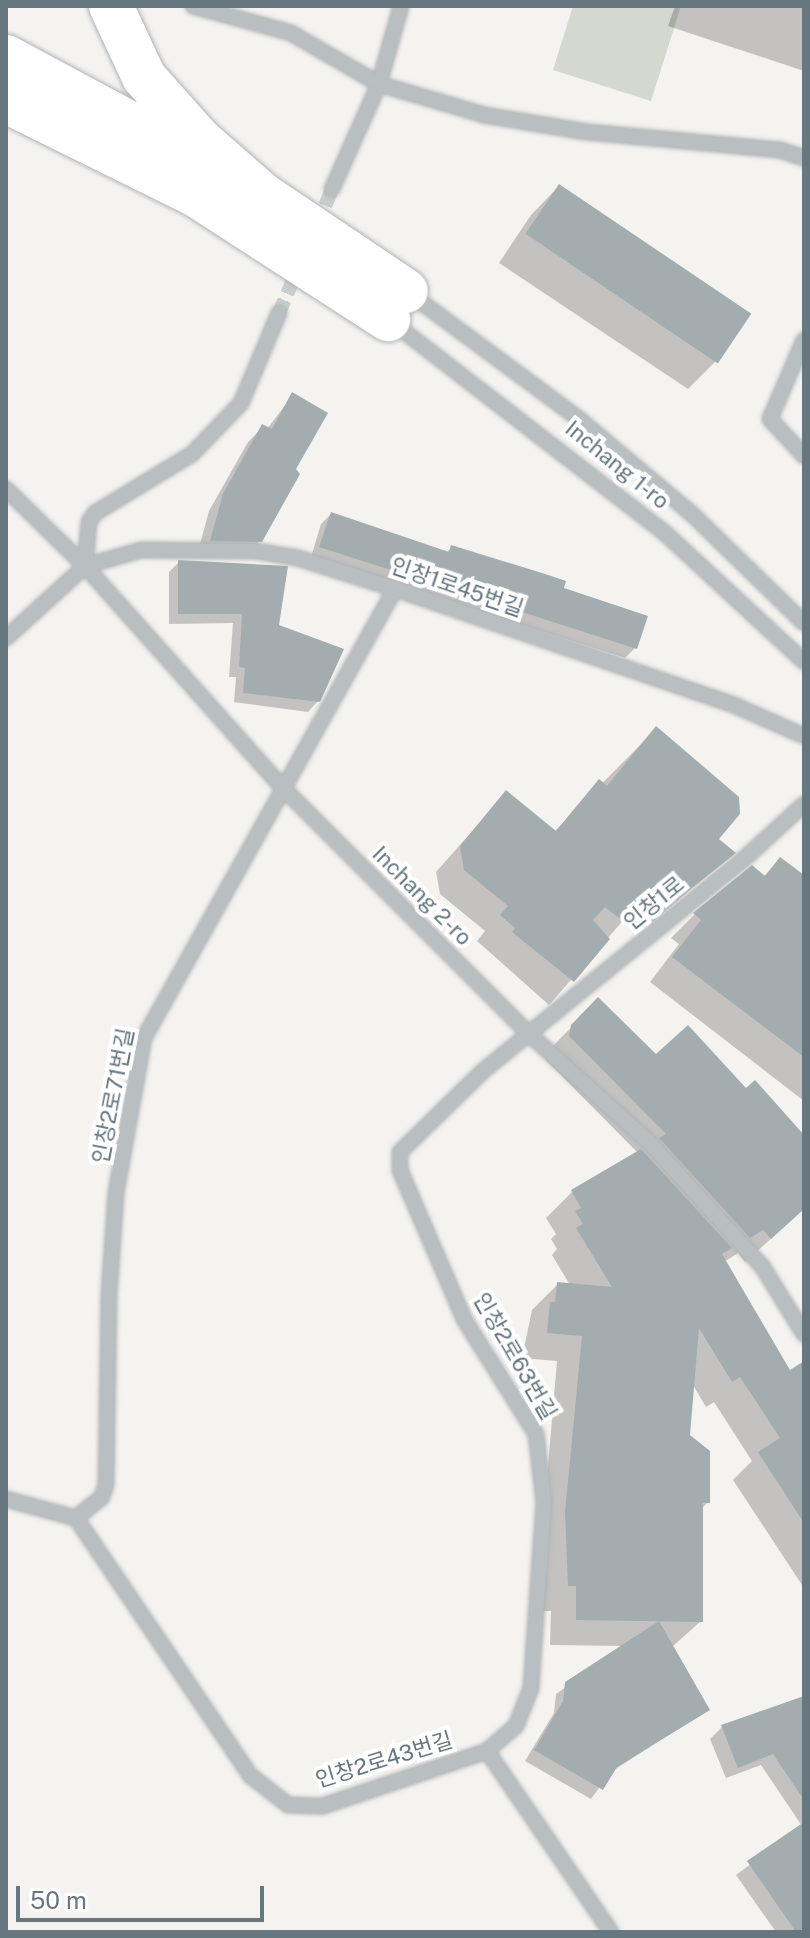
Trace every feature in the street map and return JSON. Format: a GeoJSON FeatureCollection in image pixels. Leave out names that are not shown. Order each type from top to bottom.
{"type":"FeatureCollection","features":[{"type":"Feature","properties":{"kind":"highway"},"geometry":{"type":"LineString","coordinates":[[116,20],[144,77],[191,130],[263,195],[397,305]]}},
{"type":"Feature","properties":{"kind":"highway"},"geometry":{"type":"LineString","coordinates":[[6,57],[263,195]]}},
{"type":"Feature","properties":{"kind":"highway"},"geometry":{"type":"LineString","coordinates":[[6,101],[196,195],[397,305]]}},
{"type":"Feature","properties":{"kind":"highway"},"geometry":{"type":"LineString","coordinates":[[6,125],[196,195]]}},
{"type":"Feature","properties":{"kind":"street"},"geometry":{"type":"LineString","coordinates":[[193,6],[291,33],[379,84],[484,115],[587,132],[780,150],[804,158]]}},
{"type":"Feature","properties":{"kind":"street"},"geometry":{"type":"LineString","coordinates":[[332,189],[379,84],[401,6]]}},
{"type":"Feature","properties":{"kind":"street","name":"Inchang 1-ro"},"geometry":{"type":"LineString","coordinates":[[397,305],[579,419],[694,516],[804,623]]}},
{"type":"Feature","properties":{"kind":"street","name":"Inchang 1-ro"},"geometry":{"type":"LineString","coordinates":[[397,305],[655,525],[804,662]]}},
{"type":"Feature","properties":{"kind":"street"},"geometry":{"type":"LineString","coordinates":[[6,638],[85,566],[89,522],[95,513],[192,454],[225,423],[241,403],[279,313]]}},
{"type":"Feature","properties":{"kind":"street"},"geometry":{"type":"LineString","coordinates":[[804,340],[770,419],[804,456]]}},
{"type":"Feature","properties":{"kind":"street","name":"Inchang 2-ro"},"geometry":{"type":"LineString","coordinates":[[6,489],[85,566],[283,788],[528,1033],[649,1142],[762,1266],[804,1334]]}},
{"type":"Feature","properties":{"kind":"street","name":"인창1로45번길"},"geometry":{"type":"LineString","coordinates":[[85,566],[141,550],[256,551],[298,558],[736,706],[804,736]]}},
{"type":"Feature","properties":{"kind":"street","name":"인창2로71번길"},"geometry":{"type":"LineString","coordinates":[[76,1518],[102,1497],[106,1485],[116,1193],[144,1038],[395,589]]}},
{"type":"Feature","properties":{"kind":"street","name":"인창1로"},"geometry":{"type":"LineString","coordinates":[[528,1033],[744,859],[804,804]]}},
{"type":"Feature","properties":{"kind":"street","name":"인창2로63번길"},"geometry":{"type":"LineString","coordinates":[[487,1751],[516,1726],[531,1688],[544,1503],[536,1434],[465,1321],[398,1161],[408,1138],[528,1033]]}},
{"type":"Feature","properties":{"kind":"street"},"geometry":{"type":"LineString","coordinates":[[6,1499],[76,1518]]}},
{"type":"Feature","properties":{"kind":"street","name":"인창2로43번길"},"geometry":{"type":"LineString","coordinates":[[76,1518],[251,1776],[288,1805],[323,1806],[487,1751],[611,1932]]}},
{"type":"Feature","properties":{"kind":"shaded area"},"geometry":{"type":"Polygon","coordinates":[[[573,6],[681,6],[651,101],[553,70],[573,6]]]}},
{"type":"Feature","properties":{"kind":"building"},"geometry":{"type":"Polygon","coordinates":[[[559,184],[751,314],[718,363],[525,234],[559,184]]]}},
{"type":"Feature","properties":{"kind":"building"},"geometry":{"type":"Polygon","coordinates":[[[292,392],[328,413],[296,469],[300,474],[262,542],[210,541],[223,494],[262,424],[272,429],[292,392]]]}},
{"type":"Feature","properties":{"kind":"building"},"geometry":{"type":"Polygon","coordinates":[[[331,512],[449,552],[451,545],[542,573],[566,581],[564,588],[648,616],[637,649],[319,547],[331,512]]]}},
{"type":"Feature","properties":{"kind":"building"},"geometry":{"type":"Polygon","coordinates":[[[178,560],[288,566],[279,625],[344,649],[320,702],[243,693],[245,668],[239,667],[242,614],[178,614],[178,560]]]}},
{"type":"Feature","properties":{"kind":"building"},"geometry":{"type":"Polygon","coordinates":[[[656,726],[739,797],[740,814],[719,839],[736,853],[677,900],[657,883],[624,922],[605,907],[593,920],[610,939],[574,982],[512,932],[515,928],[500,915],[508,906],[464,870],[460,846],[506,790],[556,831],[599,779],[607,786],[656,726]]]}},
{"type":"Feature","properties":{"kind":"building"},"geometry":{"type":"Polygon","coordinates":[[[780,857],[804,875],[804,1057],[672,957],[701,920],[693,913],[752,865],[765,876],[780,857]]]}},
{"type":"Feature","properties":{"kind":"building"},"geometry":{"type":"Polygon","coordinates":[[[598,997],[656,1054],[688,1025],[746,1088],[755,1080],[804,1135],[804,1209],[771,1239],[763,1230],[750,1238],[659,1138],[666,1134],[569,1036],[571,1025],[598,997]]]}},
{"type":"Feature","properties":{"kind":"building"},"geometry":{"type":"Polygon","coordinates":[[[641,1149],[732,1248],[722,1254],[790,1370],[804,1361],[804,1523],[758,1452],[780,1438],[740,1377],[732,1382],[699,1328],[690,1435],[710,1451],[710,1503],[703,1503],[703,1622],[576,1620],[576,1586],[568,1586],[565,1512],[582,1336],[547,1333],[550,1302],[555,1302],[557,1282],[612,1287],[576,1228],[583,1224],[575,1211],[581,1208],[571,1190],[641,1149]]]}},
{"type":"Feature","properties":{"kind":"building"},"geometry":{"type":"Polygon","coordinates":[[[659,1621],[710,1710],[617,1767],[603,1790],[534,1750],[563,1701],[565,1682],[659,1621]]]}},
{"type":"Feature","properties":{"kind":"building"},"geometry":{"type":"Polygon","coordinates":[[[804,1696],[804,1800],[773,1754],[738,1768],[721,1725],[804,1696]]]}},
{"type":"Feature","properties":{"kind":"building"},"geometry":{"type":"Polygon","coordinates":[[[804,1822],[804,1932],[796,1932],[747,1861],[804,1822]]]}},
{"type":"Feature","properties":{"kind":"tunnel"},"geometry":{"type":"LineString","coordinates":[[317,225],[332,189]]}},
{"type":"Feature","properties":{"kind":"tunnel"},"geometry":{"type":"LineString","coordinates":[[279,313],[299,266]]}}]}
